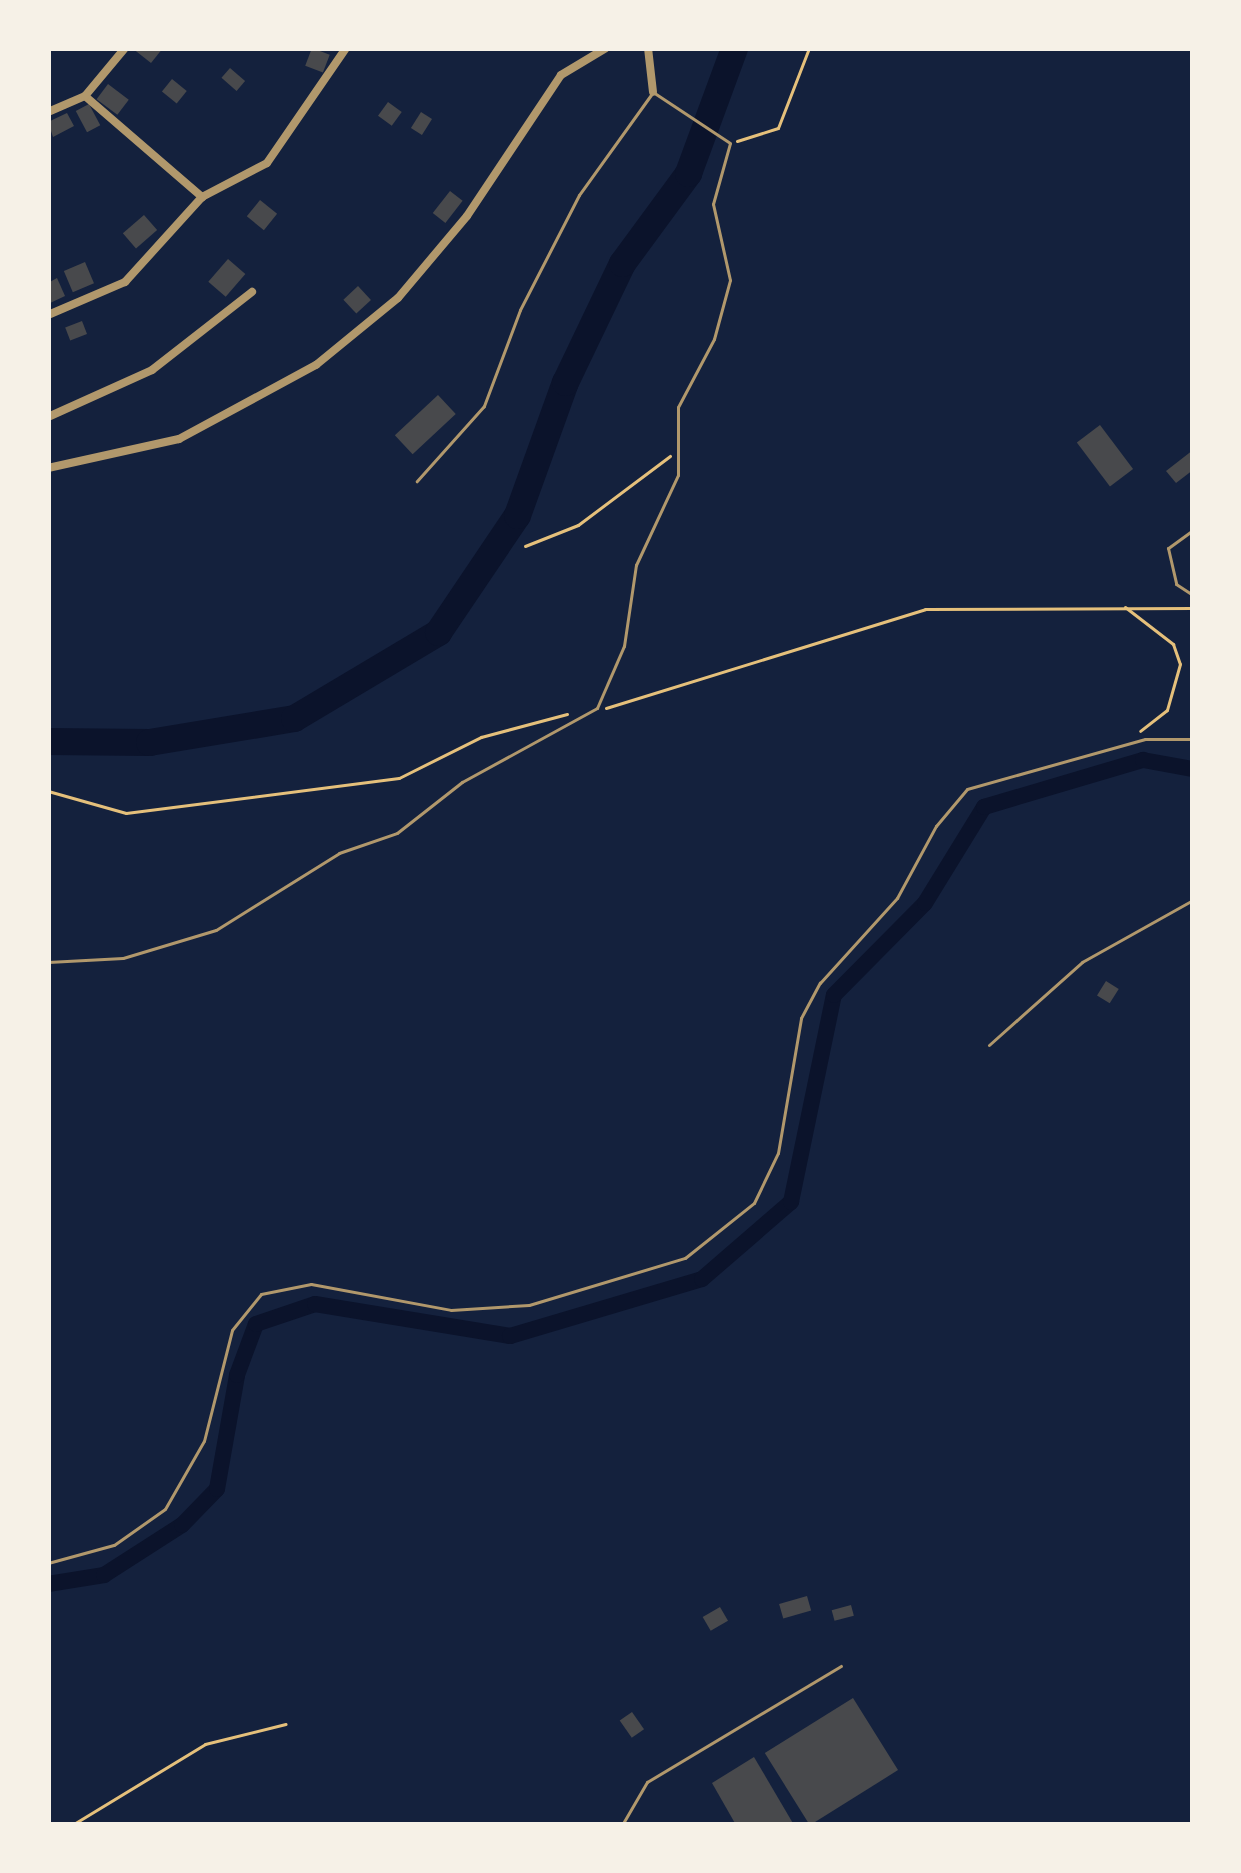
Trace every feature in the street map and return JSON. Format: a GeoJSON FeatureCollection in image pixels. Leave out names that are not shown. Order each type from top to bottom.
{"type":"FeatureCollection","features":[{"type":"Feature","properties":{"kind":"street"},"geometry":{"type":"LineString","coordinates":[[48,112],[85,96],[125,48]]}},
{"type":"Feature","properties":{"kind":"street"},"geometry":{"type":"LineString","coordinates":[[48,315],[125,282],[202,197],[267,163],[346,48]]}},
{"type":"Feature","properties":{"kind":"street"},"geometry":{"type":"LineString","coordinates":[[48,468],[179,439],[316,365],[398,298],[467,216],[561,75],[606,48]]}},
{"type":"Feature","properties":{"kind":"street"},"geometry":{"type":"LineString","coordinates":[[647,48],[653,92]]}},
{"type":"Feature","properties":{"kind":"street"},"geometry":{"type":"LineString","coordinates":[[85,96],[202,197]]}},
{"type":"Feature","properties":{"kind":"street"},"geometry":{"type":"LineString","coordinates":[[48,417],[152,370],[252,292]]}},
{"type":"Feature","properties":{"kind":"lane"},"geometry":{"type":"LineString","coordinates":[[48,962],[123,958],[217,930],[339,853],[398,833],[462,782],[597,708],[624,646],[636,565],[678,475],[678,407],[714,339],[730,280],[713,204],[730,143],[653,92],[580,195],[520,310],[484,406],[417,482]]}},
{"type":"Feature","properties":{"kind":"lane"},"geometry":{"type":"LineString","coordinates":[[1193,530],[1168,548],[1176,584],[1193,595]]}},
{"type":"Feature","properties":{"kind":"lane"},"geometry":{"type":"LineString","coordinates":[[48,1563],[113,1545],[165,1509],[204,1441],[232,1330],[261,1294],[311,1284],[451,1310],[529,1305],[685,1258],[754,1203],[778,1153],[801,1018],[820,983],[897,898],[936,826],[967,790],[1120,747],[1193,739]]}},
{"type":"Feature","properties":{"kind":"lane"},"geometry":{"type":"LineString","coordinates":[[989,1045],[1082,962],[1193,900]]}},
{"type":"Feature","properties":{"kind":"lane"},"geometry":{"type":"LineString","coordinates":[[622,1825],[646,1782],[841,1666]]}},
{"type":"Feature","properties":{"kind":"path"},"geometry":{"type":"LineString","coordinates":[[730,143],[778,128],[809,48]]}},
{"type":"Feature","properties":{"kind":"path"},"geometry":{"type":"LineString","coordinates":[[526,546],[578,525],[681,448]]}},
{"type":"Feature","properties":{"kind":"path"},"geometry":{"type":"LineString","coordinates":[[1120,747],[1167,710],[1179,686],[1173,644],[1124,606]]}},
{"type":"Feature","properties":{"kind":"path"},"geometry":{"type":"LineString","coordinates":[[48,791],[126,813],[399,778],[482,737],[597,708],[925,609],[1193,608]]}},
{"type":"Feature","properties":{"kind":"path"},"geometry":{"type":"LineString","coordinates":[[72,1825],[206,1744],[286,1724]]}},
{"type":"Feature","properties":{"kind":"building"},"geometry":{"type":"Polygon","coordinates":[[[132,48],[163,48],[151,63],[132,48]]]}},
{"type":"Feature","properties":{"kind":"building"},"geometry":{"type":"Polygon","coordinates":[[[312,48],[330,55],[323,73],[305,66],[312,48]]]}},
{"type":"Feature","properties":{"kind":"building"},"geometry":{"type":"Polygon","coordinates":[[[230,68],[245,81],[237,91],[221,78],[230,68]]]}},
{"type":"Feature","properties":{"kind":"building"},"geometry":{"type":"Polygon","coordinates":[[[172,79],[187,91],[177,103],[162,91],[172,79]]]}},
{"type":"Feature","properties":{"kind":"building"},"geometry":{"type":"Polygon","coordinates":[[[108,84],[129,100],[117,115],[97,99],[108,84]]]}},
{"type":"Feature","properties":{"kind":"building"},"geometry":{"type":"Polygon","coordinates":[[[388,102],[402,112],[392,126],[378,116],[388,102]]]}},
{"type":"Feature","properties":{"kind":"building"},"geometry":{"type":"Polygon","coordinates":[[[89,104],[100,125],[87,132],[76,111],[89,104]]]}},
{"type":"Feature","properties":{"kind":"building"},"geometry":{"type":"Polygon","coordinates":[[[421,112],[432,119],[422,135],[411,128],[421,112]]]}},
{"type":"Feature","properties":{"kind":"building"},"geometry":{"type":"Polygon","coordinates":[[[67,113],[74,126],[53,137],[48,122],[67,113]]]}},
{"type":"Feature","properties":{"kind":"building"},"geometry":{"type":"Polygon","coordinates":[[[450,191],[463,201],[445,223],[433,213],[450,191]]]}},
{"type":"Feature","properties":{"kind":"building"},"geometry":{"type":"Polygon","coordinates":[[[260,200],[277,214],[264,230],[247,216],[260,200]]]}},
{"type":"Feature","properties":{"kind":"building"},"geometry":{"type":"Polygon","coordinates":[[[144,215],[157,230],[136,248],[123,233],[144,215]]]}},
{"type":"Feature","properties":{"kind":"building"},"geometry":{"type":"Polygon","coordinates":[[[228,259],[245,274],[226,297],[208,282],[228,259]]]}},
{"type":"Feature","properties":{"kind":"building"},"geometry":{"type":"Polygon","coordinates":[[[85,262],[94,283],[73,292],[64,271],[85,262]]]}},
{"type":"Feature","properties":{"kind":"building"},"geometry":{"type":"Polygon","coordinates":[[[57,278],[65,296],[48,304],[48,283],[57,278]]]}},
{"type":"Feature","properties":{"kind":"building"},"geometry":{"type":"Polygon","coordinates":[[[358,286],[371,300],[356,314],[343,300],[358,286]]]}},
{"type":"Feature","properties":{"kind":"building"},"geometry":{"type":"Polygon","coordinates":[[[82,321],[87,334],[70,341],[65,327],[82,321]]]}},
{"type":"Feature","properties":{"kind":"building"},"geometry":{"type":"Polygon","coordinates":[[[438,395],[456,414],[413,454],[395,435],[438,395]]]}},
{"type":"Feature","properties":{"kind":"building"},"geometry":{"type":"Polygon","coordinates":[[[1100,425],[1133,469],[1110,486],[1077,442],[1100,425]]]}},
{"type":"Feature","properties":{"kind":"building"},"geometry":{"type":"Polygon","coordinates":[[[1193,450],[1193,470],[1176,483],[1166,471],[1193,450]]]}},
{"type":"Feature","properties":{"kind":"building"},"geometry":{"type":"Polygon","coordinates":[[[1106,981],[1119,989],[1110,1003],[1097,995],[1106,981]]]}},
{"type":"Feature","properties":{"kind":"building"},"geometry":{"type":"Polygon","coordinates":[[[807,1596],[811,1610],[783,1618],[779,1604],[807,1596]]]}},
{"type":"Feature","properties":{"kind":"building"},"geometry":{"type":"Polygon","coordinates":[[[851,1605],[854,1616],[835,1621],[832,1610],[851,1605]]]}},
{"type":"Feature","properties":{"kind":"building"},"geometry":{"type":"Polygon","coordinates":[[[720,1607],[728,1621],[711,1631],[703,1617],[720,1607]]]}},
{"type":"Feature","properties":{"kind":"building"},"geometry":{"type":"Polygon","coordinates":[[[853,1698],[898,1770],[810,1825],[765,1753],[853,1698]]]}},
{"type":"Feature","properties":{"kind":"building"},"geometry":{"type":"Polygon","coordinates":[[[632,1712],[644,1729],[632,1738],[620,1721],[632,1712]]]}},
{"type":"Feature","properties":{"kind":"building"},"geometry":{"type":"Polygon","coordinates":[[[754,1757],[794,1825],[736,1825],[712,1783],[754,1757]]]}},
{"type":"Feature","properties":{"kind":"waterway"},"geometry":{"type":"LineString","coordinates":[[48,741],[149,742],[294,718],[438,632],[517,515],[565,382],[622,263],[688,173],[734,48]]}},
{"type":"Feature","properties":{"kind":"waterway"},"geometry":{"type":"LineString","coordinates":[[48,1584],[104,1575],[182,1525],[217,1489],[237,1375],[256,1324],[315,1304],[510,1336],[702,1279],[791,1202],[834,995],[925,903],[984,807],[1143,760],[1193,769]]}}]}
